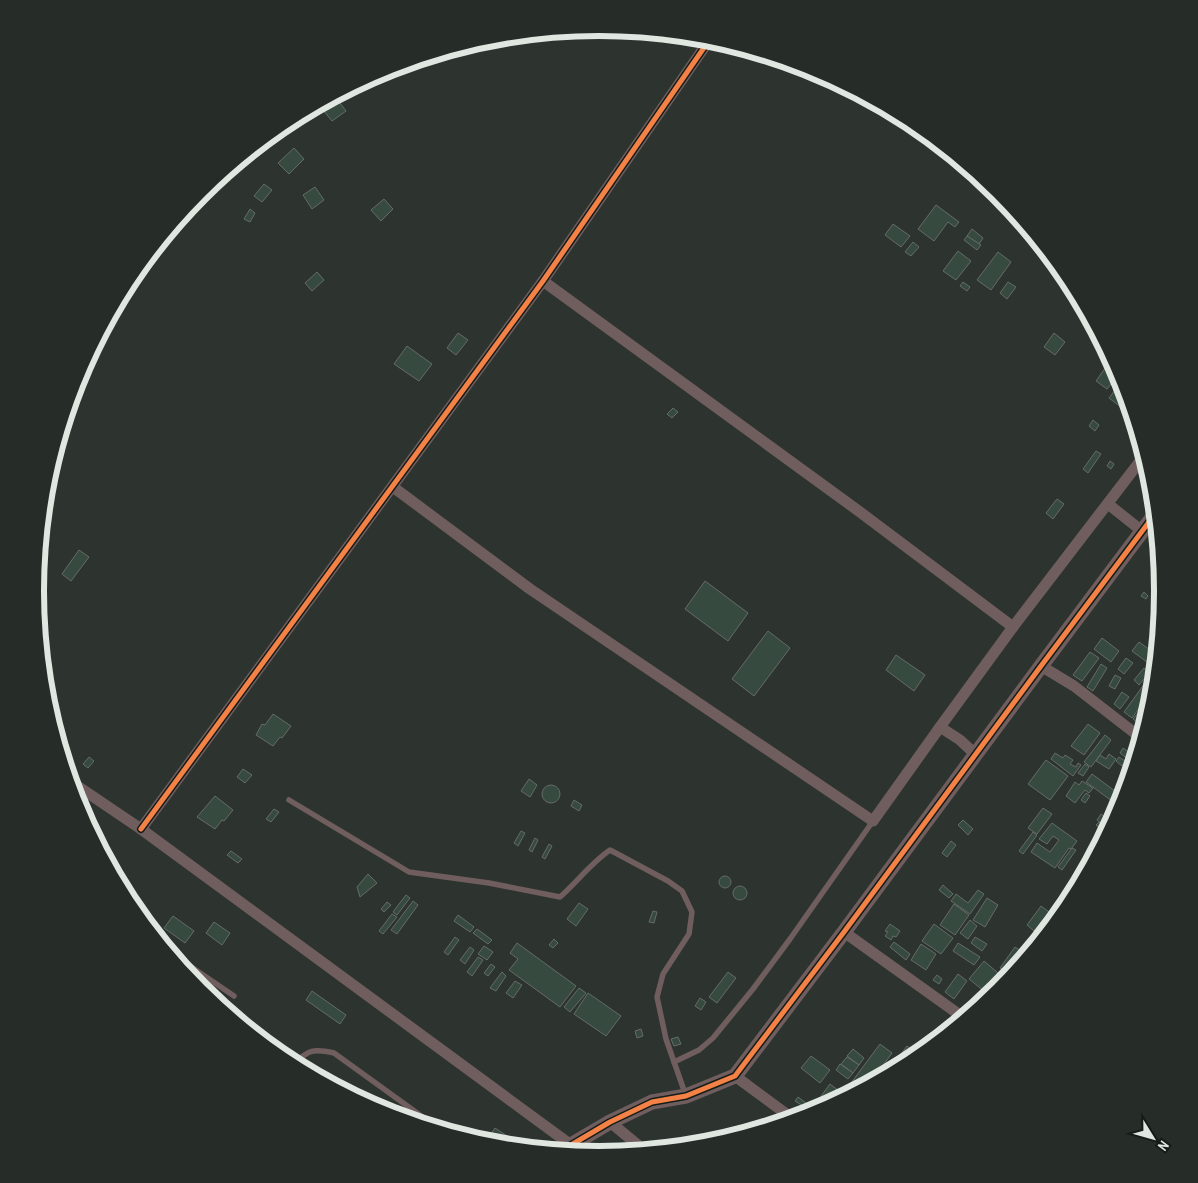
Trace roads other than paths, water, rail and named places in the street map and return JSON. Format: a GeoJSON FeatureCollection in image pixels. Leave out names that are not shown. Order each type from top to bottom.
{"type":"FeatureCollection","features":[{"type":"Feature","properties":{"kind":"street"},"geometry":{"type":"LineString","coordinates":[[141,829],[543,281],[704,47]]}},
{"type":"Feature","properties":{"kind":"street"},"geometry":{"type":"LineString","coordinates":[[543,281],[860,512],[1013,627]]}},
{"type":"Feature","properties":{"kind":"street"},"geometry":{"type":"LineString","coordinates":[[393,488],[530,589],[873,821],[943,729],[1013,627],[1111,507],[1139,464]]}},
{"type":"Feature","properties":{"kind":"street"},"geometry":{"type":"LineString","coordinates":[[1111,507],[1142,531]]}},
{"type":"Feature","properties":{"kind":"street"},"geometry":{"type":"LineString","coordinates":[[571,1146],[610,1122],[652,1102],[684,1090],[735,1076],[1149,521]]}},
{"type":"Feature","properties":{"kind":"street"},"geometry":{"type":"LineString","coordinates":[[1041,666],[1074,686],[1135,734]]}},
{"type":"Feature","properties":{"kind":"street"},"geometry":{"type":"LineString","coordinates":[[943,729],[960,740],[975,754]]}},
{"type":"Feature","properties":{"kind":"street"},"geometry":{"type":"LineString","coordinates":[[80,788],[141,829],[565,1146]]}},
{"type":"Feature","properties":{"kind":"street"},"geometry":{"type":"LineString","coordinates":[[844,932],[959,1014]]}},
{"type":"Feature","properties":{"kind":"street"},"geometry":{"type":"LineString","coordinates":[[735,1076],[786,1114]]}},
{"type":"Feature","properties":{"kind":"street"},"geometry":{"type":"LineString","coordinates":[[610,1122],[638,1146]]}},
{"type":"Feature","properties":{"kind":"lane"},"geometry":{"type":"LineString","coordinates":[[289,800],[409,872],[489,883],[560,897],[579,880],[597,859],[610,850],[668,881],[682,891],[692,912],[689,934],[663,974],[657,997],[666,1039],[684,1090]]}},
{"type":"Feature","properties":{"kind":"lane"},"geometry":{"type":"LineString","coordinates":[[674,1062],[699,1050],[713,1038],[790,939],[873,821]]}},
{"type":"Feature","properties":{"kind":"lane"},"geometry":{"type":"LineString","coordinates":[[188,965],[234,996]]}},
{"type":"Feature","properties":{"kind":"lane"},"geometry":{"type":"LineString","coordinates":[[299,1058],[306,1052],[318,1050],[334,1053],[426,1119]]}}]}
